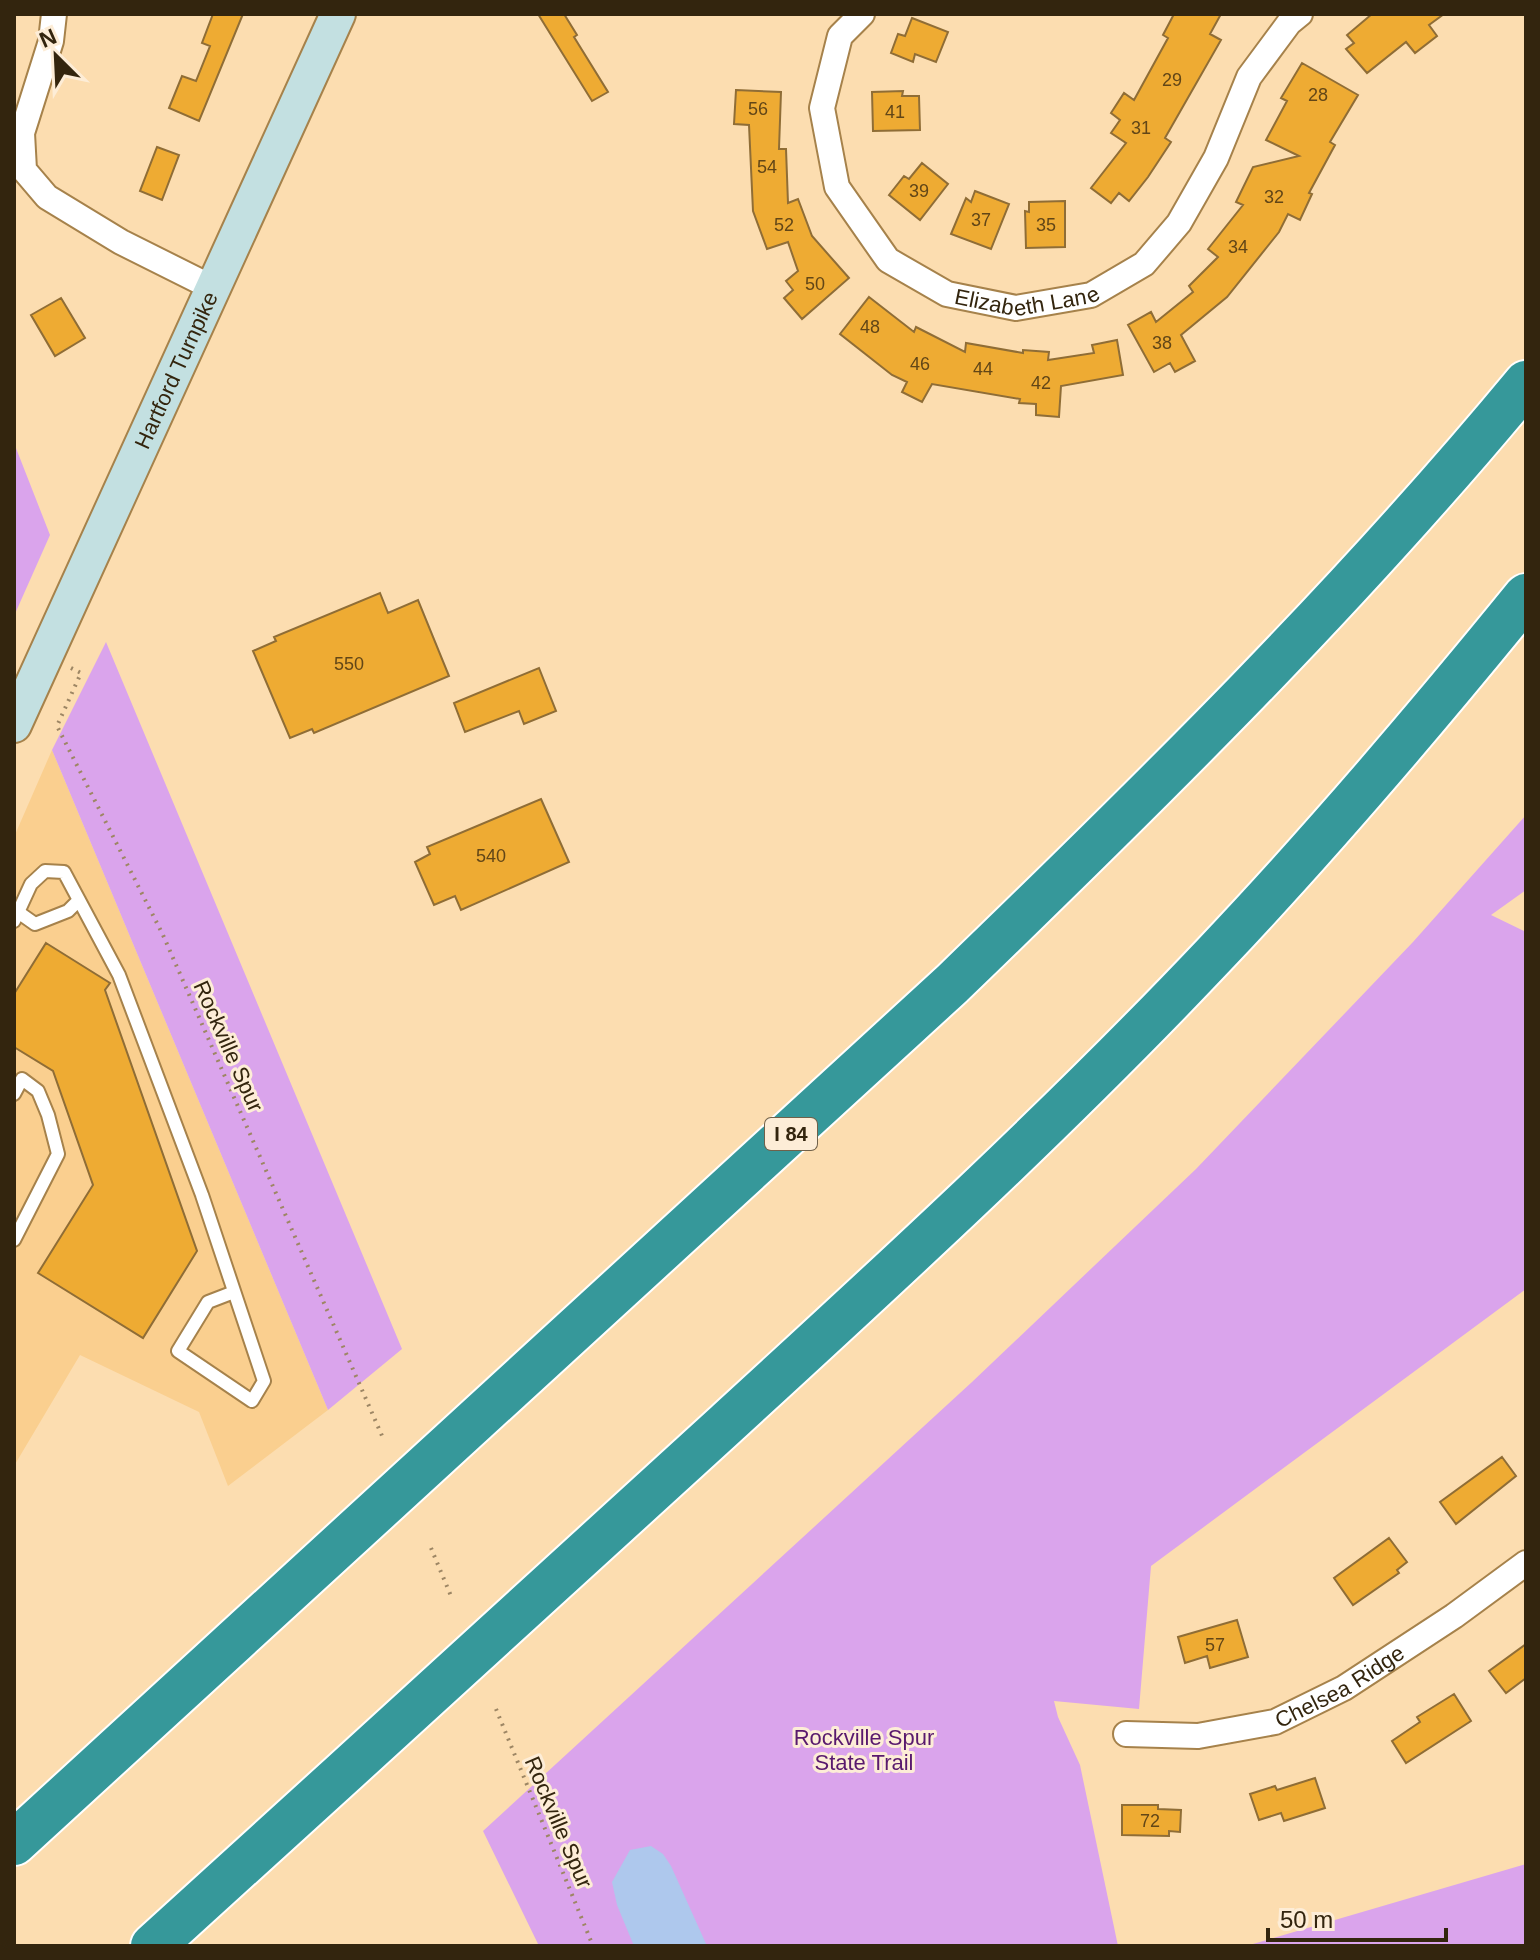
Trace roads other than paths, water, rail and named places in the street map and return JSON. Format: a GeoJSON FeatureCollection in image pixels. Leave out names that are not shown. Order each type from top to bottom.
{"type":"FeatureCollection","features":[{"type":"Feature","properties":{"kind":"highway","name":"I 84"},"geometry":{"type":"LineString","coordinates":[[14,1843],[975,963],[1097,845],[1318,618],[1526,383]]}},
{"type":"Feature","properties":{"kind":"highway"},"geometry":{"type":"LineString","coordinates":[[153,1946],[778,1377],[1032,1140],[1215,955],[1311,850],[1417,729],[1526,596]]}},
{"type":"Feature","properties":{"kind":"main road","name":"Hartford Turnpike"},"geometry":{"type":"LineString","coordinates":[[18,705],[215,289],[338,14]]}},
{"type":"Feature","properties":{"kind":"street"},"geometry":{"type":"LineString","coordinates":[[54,14],[51,41],[22,133],[24,170],[47,197],[121,242],[215,289]]}},
{"type":"Feature","properties":{"kind":"street","name":"Elizabeth Lane"},"geometry":{"type":"LineString","coordinates":[[862,14],[840,36],[822,108],[837,187],[888,260],[947,294],[1016,308],[1091,295],[1144,264],[1179,223],[1216,158],[1249,77],[1289,23],[1300,14]]}},
{"type":"Feature","properties":{"kind":"street","name":"Chelsea Ridge"},"geometry":{"type":"LineString","coordinates":[[1126,1734],[1198,1736],[1275,1722],[1344,1688],[1454,1616],[1526,1563]]}},
{"type":"Feature","properties":{"kind":"lane"},"geometry":{"type":"LineString","coordinates":[[79,900],[68,911],[35,924],[16,916],[31,884],[45,871],[64,872],[79,900],[119,975],[202,1195],[264,1381],[252,1401],[178,1351],[208,1302],[234,1292]]}},
{"type":"Feature","properties":{"kind":"lane"},"geometry":{"type":"LineString","coordinates":[[14,1094],[18,1076],[38,1091],[58,1154],[14,1240]]}},
{"type":"Feature","properties":{"kind":"water"},"geometry":{"type":"Polygon","coordinates":[[[651,1846],[663,1854],[671,1866],[707,1946],[634,1946],[617,1905],[612,1882],[630,1850],[651,1846]]]}},
{"type":"Feature","properties":{"kind":"park label","name":"Rockville Spur State Trail"},"geometry":{"type":"Point","coordinates":[864,1750]}}]}
